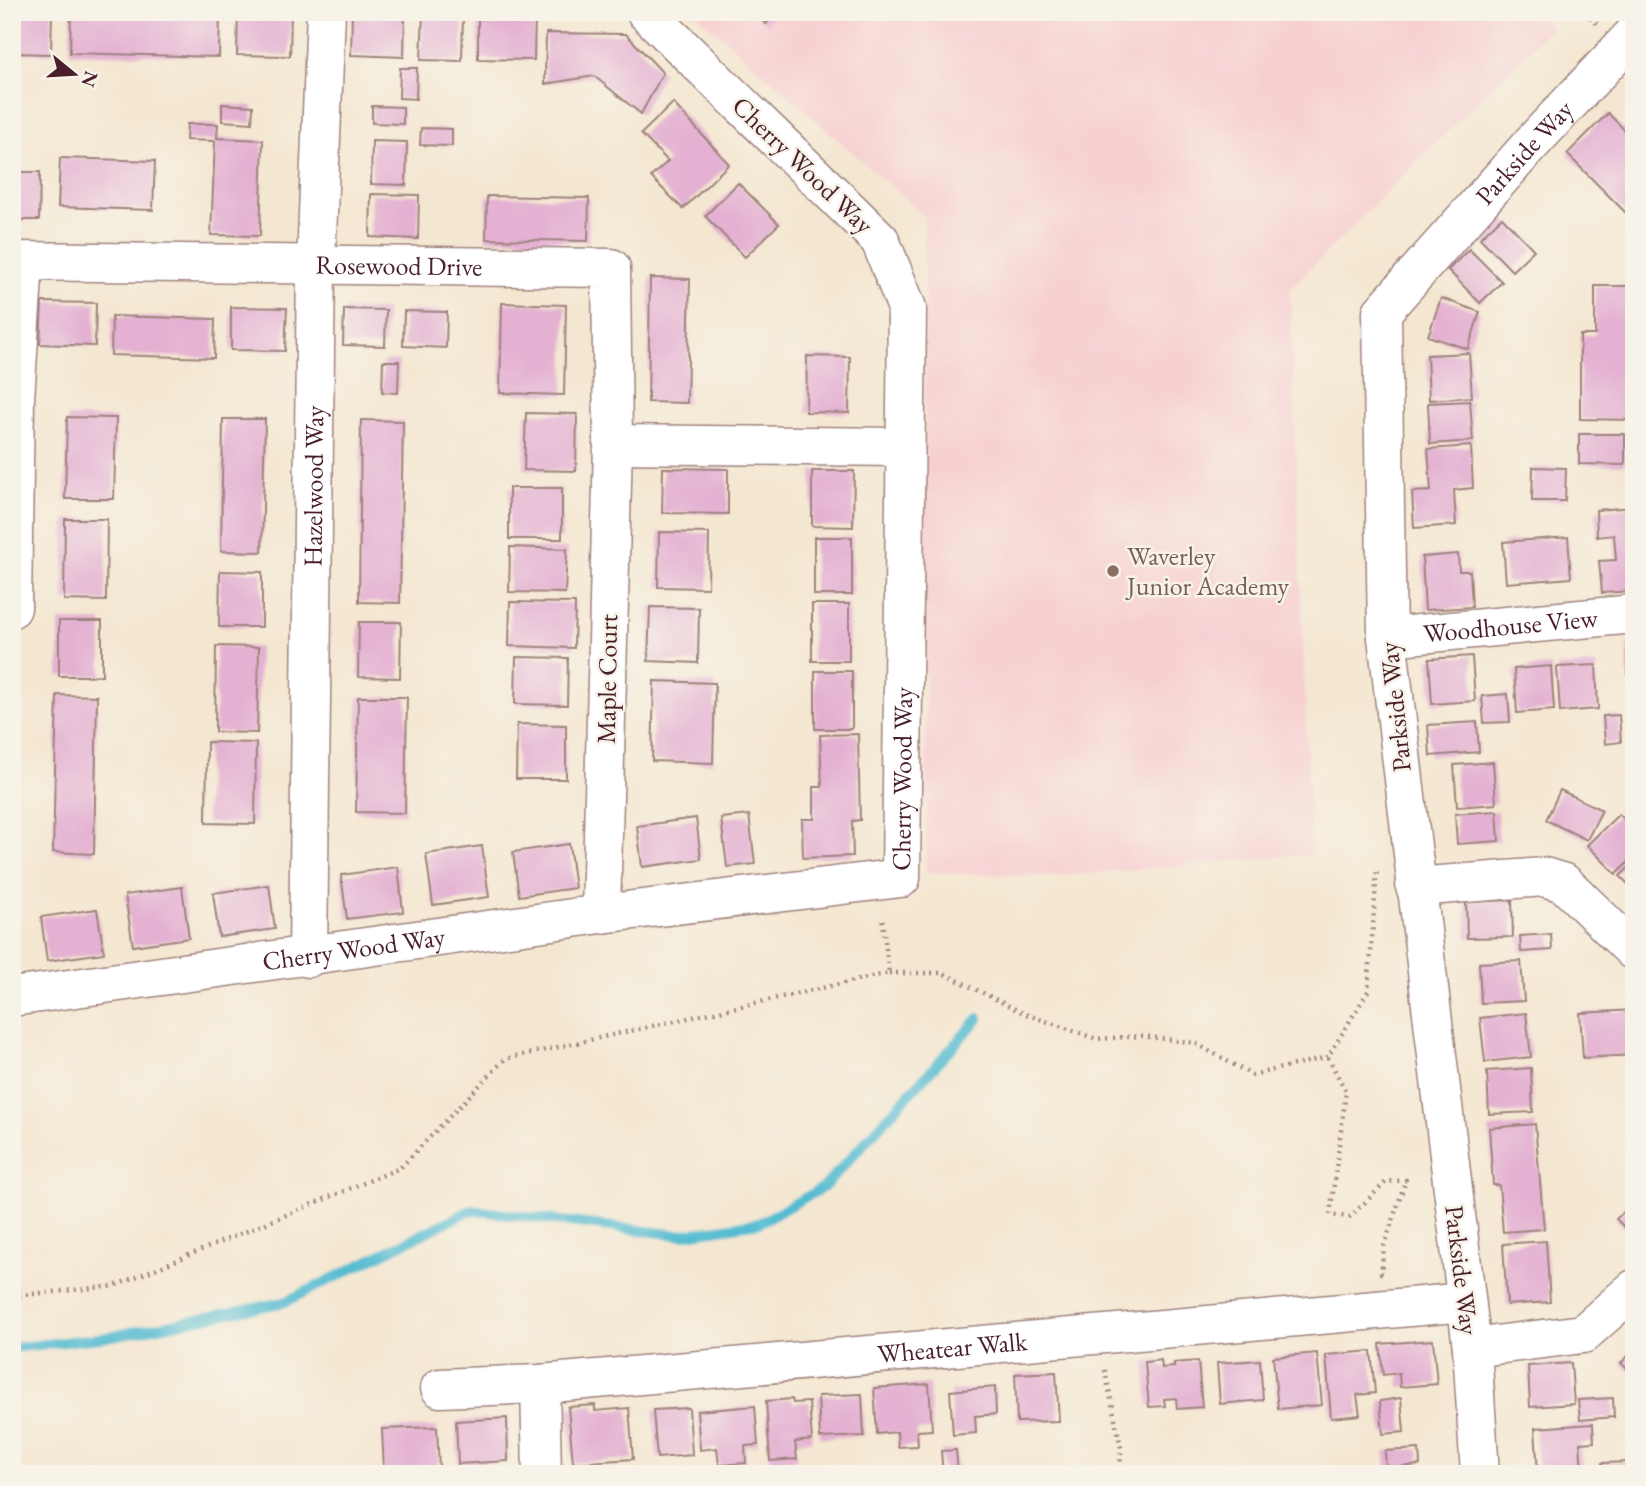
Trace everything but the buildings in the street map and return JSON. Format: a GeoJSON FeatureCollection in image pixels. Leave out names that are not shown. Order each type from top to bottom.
{"type":"FeatureCollection","features":[{"type":"Feature","properties":{"kind":"street","name":"Hazelwood Way"},"geometry":{"type":"LineString","coordinates":[[308,958],[316,262],[326,12]]}},
{"type":"Feature","properties":{"kind":"street","name":"Cherry Wood Way"},"geometry":{"type":"LineString","coordinates":[[12,997],[308,958],[601,914],[901,878],[907,308],[880,240],[646,12]]}},
{"type":"Feature","properties":{"kind":"street"},"geometry":{"type":"LineString","coordinates":[[1613,12],[1634,33]]}},
{"type":"Feature","properties":{"kind":"street","name":"Parkside Way"},"geometry":{"type":"LineString","coordinates":[[1480,1474],[1472,1348],[1387,637],[1382,312],[1634,33]]}},
{"type":"Feature","properties":{"kind":"street","name":"Rosewood Drive"},"geometry":{"type":"LineString","coordinates":[[18,262],[316,262],[611,268],[612,444]]}},
{"type":"Feature","properties":{"kind":"street"},"geometry":{"type":"LineString","coordinates":[[12,608],[18,262]]}},
{"type":"Feature","properties":{"kind":"street"},"geometry":{"type":"LineString","coordinates":[[612,444],[905,447]]}},
{"type":"Feature","properties":{"kind":"street","name":"Maple Court"},"geometry":{"type":"LineString","coordinates":[[601,914],[612,444]]}},
{"type":"Feature","properties":{"kind":"street","name":"Woodhouse View"},"geometry":{"type":"LineString","coordinates":[[1387,637],[1634,614]]}},
{"type":"Feature","properties":{"kind":"street"},"geometry":{"type":"LineString","coordinates":[[1415,887],[1544,877],[1564,883],[1634,951]]}},
{"type":"Feature","properties":{"kind":"street"},"geometry":{"type":"LineString","coordinates":[[1472,1348],[1583,1334],[1634,1289]]}},
{"type":"Feature","properties":{"kind":"street","name":"Wheatear Walk"},"geometry":{"type":"LineString","coordinates":[[440,1388],[540,1384],[1466,1302]]}},
{"type":"Feature","properties":{"kind":"street"},"geometry":{"type":"LineString","coordinates":[[540,1384],[542,1474]]}},
{"type":"Feature","properties":{"kind":"path"},"geometry":{"type":"LineString","coordinates":[[12,1296],[114,1286],[400,1168],[505,1059],[888,973],[943,973],[1025,1014],[1097,1039],[1142,1036],[1195,1043],[1252,1075],[1328,1058],[1368,991],[1378,860]]}},
{"type":"Feature","properties":{"kind":"path"},"geometry":{"type":"LineString","coordinates":[[879,881],[888,973]]}},
{"type":"Feature","properties":{"kind":"path"},"geometry":{"type":"LineString","coordinates":[[1328,1058],[1346,1092],[1330,1215],[1350,1217],[1386,1181],[1406,1180],[1384,1246],[1381,1273],[1393,1275]]}},
{"type":"Feature","properties":{"kind":"path"},"geometry":{"type":"LineString","coordinates":[[1100,1335],[1109,1400],[1121,1448],[1120,1474]]}},
{"type":"Feature","properties":{"kind":"shaded area","name":"Waverley Junior Academy"},"geometry":{"type":"Polygon","coordinates":[[[694,12],[1536,12],[1551,28],[1290,289],[1311,854],[1051,877],[926,872],[924,216],[694,12]]]}},
{"type":"Feature","properties":{"kind":"waterway"},"geometry":{"type":"LineString","coordinates":[[12,1348],[107,1337],[285,1302],[471,1210],[679,1235],[759,1223],[824,1187],[979,1018]]}},
{"type":"Feature","properties":{"kind":"place","name":"Waverley Junior Academy"},"geometry":{"type":"Point","coordinates":[1113,571]}}]}
